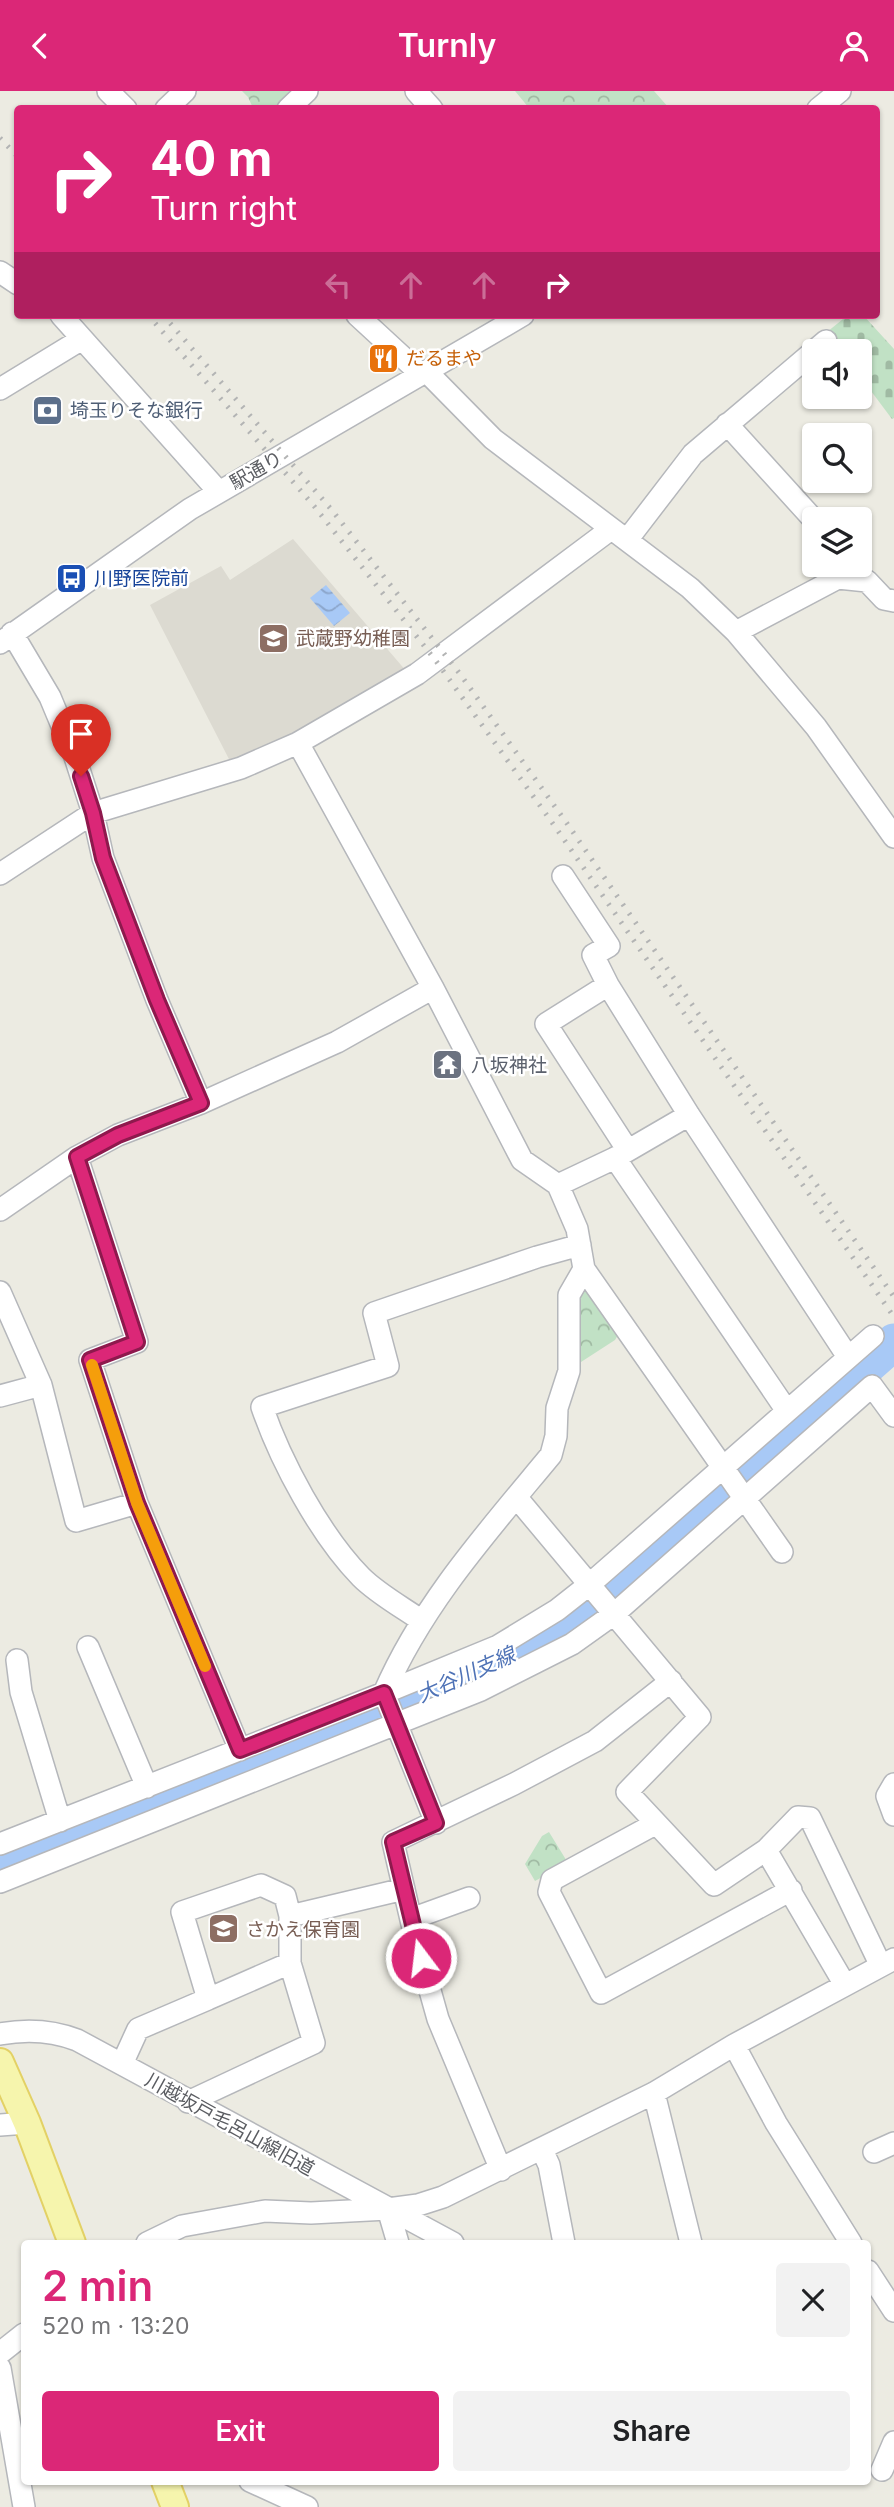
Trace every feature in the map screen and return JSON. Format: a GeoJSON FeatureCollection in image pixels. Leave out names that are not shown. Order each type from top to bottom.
{"type":"FeatureCollection","features":[{"type":"Feature","properties":{"kind":"main road"},"geometry":{"type":"LineString","coordinates":[[0,2062],[27,2123],[71,2240]]}},
{"type":"Feature","properties":{"kind":"main road"},"geometry":{"type":"LineString","coordinates":[[166,2485],[174,2507]]}},
{"type":"Feature","properties":{"kind":"street"},"geometry":{"type":"LineString","coordinates":[[108,91],[122,105]]}},
{"type":"Feature","properties":{"kind":"street"},"geometry":{"type":"LineString","coordinates":[[170,105],[185,91]]}},
{"type":"Feature","properties":{"kind":"street"},"geometry":{"type":"LineString","coordinates":[[292,105],[307,91]]}},
{"type":"Feature","properties":{"kind":"street"},"geometry":{"type":"LineString","coordinates":[[416,91],[428,105]]}},
{"type":"Feature","properties":{"kind":"street"},"geometry":{"type":"LineString","coordinates":[[823,105],[840,91]]}},
{"type":"Feature","properties":{"kind":"street"},"geometry":{"type":"LineString","coordinates":[[64,319],[219,492]]}},
{"type":"Feature","properties":{"kind":"street"},"geometry":{"type":"LineString","coordinates":[[362,319],[424,373],[493,439],[690,588],[736,632],[816,727],[893,829]]}},
{"type":"Feature","properties":{"kind":"street","name":"駅通り"},"geometry":{"type":"LineString","coordinates":[[6,638],[219,492],[516,319]]}},
{"type":"Feature","properties":{"kind":"street"},"geometry":{"type":"LineString","coordinates":[[0,389],[82,339]]}},
{"type":"Feature","properties":{"kind":"street"},"geometry":{"type":"LineString","coordinates":[[0,874],[93,813],[241,768],[298,743],[417,674],[619,535],[693,454],[802,361]]}},
{"type":"Feature","properties":{"kind":"street"},"geometry":{"type":"LineString","coordinates":[[727,424],[802,507]]}},
{"type":"Feature","properties":{"kind":"street"},"geometry":{"type":"LineString","coordinates":[[736,632],[843,577]]}},
{"type":"Feature","properties":{"kind":"street"},"geometry":{"type":"LineString","coordinates":[[865,577],[884,599],[894,601]]}},
{"type":"Feature","properties":{"kind":"street"},"geometry":{"type":"LineString","coordinates":[[6,638],[50,698],[75,757],[93,813],[103,858],[157,1000],[201,1103]]}},
{"type":"Feature","properties":{"kind":"street"},"geometry":{"type":"LineString","coordinates":[[298,743],[433,988],[522,1160],[558,1185],[577,1229],[584,1269],[782,1552]]}},
{"type":"Feature","properties":{"kind":"street"},"geometry":{"type":"LineString","coordinates":[[562,876],[609,946],[593,955],[608,985],[689,1115],[848,1357]]}},
{"type":"Feature","properties":{"kind":"street"},"geometry":{"type":"LineString","coordinates":[[608,985],[546,1024],[621,1154],[787,1411]]}},
{"type":"Feature","properties":{"kind":"street"},"geometry":{"type":"LineString","coordinates":[[0,1210],[77,1157],[118,1135],[201,1103],[337,1042],[433,988]]}},
{"type":"Feature","properties":{"kind":"street"},"geometry":{"type":"LineString","coordinates":[[558,1185],[621,1154],[689,1115]]}},
{"type":"Feature","properties":{"kind":"street"},"geometry":{"type":"LineString","coordinates":[[77,1157],[137,1342],[90,1360],[137,1503],[240,1750]]}},
{"type":"Feature","properties":{"kind":"street"},"geometry":{"type":"LineString","coordinates":[[422,1621],[363,1578],[319,1526],[269,1427],[262,1407],[388,1366],[374,1314],[537,1257],[580,1245]]}},
{"type":"Feature","properties":{"kind":"street"},"geometry":{"type":"LineString","coordinates":[[436,1823],[384,1693],[401,1655],[447,1583],[551,1455],[556,1436],[557,1408],[569,1371],[569,1295],[584,1269]]}},
{"type":"Feature","properties":{"kind":"street"},"geometry":{"type":"LineString","coordinates":[[0,1293],[41,1385],[76,1521],[137,1503]]}},
{"type":"Feature","properties":{"kind":"street"},"geometry":{"type":"LineString","coordinates":[[0,1844],[498,1646],[557,1609],[590,1584],[725,1470],[787,1411],[873,1336]]}},
{"type":"Feature","properties":{"kind":"street"},"geometry":{"type":"LineString","coordinates":[[0,1396],[41,1385]]}},
{"type":"Feature","properties":{"kind":"street"},"geometry":{"type":"LineString","coordinates":[[0,1882],[398,1725],[481,1690],[561,1650],[614,1614],[742,1497],[872,1386],[894,1416]]}},
{"type":"Feature","properties":{"kind":"street"},"geometry":{"type":"LineString","coordinates":[[154,2240],[182,2227],[265,2211],[310,2213],[388,2209],[418,2205],[443,2197],[654,2094],[734,2045],[887,1963],[810,1818],[798,1817],[766,1850],[714,1885],[627,1792],[700,1717],[517,1498]]}},
{"type":"Feature","properties":{"kind":"street"},"geometry":{"type":"LineString","coordinates":[[88,1647],[147,1787]]}},
{"type":"Feature","properties":{"kind":"street"},"geometry":{"type":"LineString","coordinates":[[17,1660],[21,1692],[60,1821]]}},
{"type":"Feature","properties":{"kind":"street"},"geometry":{"type":"LineString","coordinates":[[501,2170],[438,2019],[393,1842],[514,1784],[595,1741],[671,1681]]}},
{"type":"Feature","properties":{"kind":"street"},"geometry":{"type":"LineString","coordinates":[[0,1697],[21,1692]]}},
{"type":"Feature","properties":{"kind":"street"},"geometry":{"type":"LineString","coordinates":[[894,1784],[887,1795],[894,1815]]}},
{"type":"Feature","properties":{"kind":"street"},"geometry":{"type":"LineString","coordinates":[[655,1824],[552,1880],[549,1892],[601,1993],[791,1890]]}},
{"type":"Feature","properties":{"kind":"street"},"geometry":{"type":"LineString","coordinates":[[766,1850],[845,1985]]}},
{"type":"Feature","properties":{"kind":"street"},"geometry":{"type":"LineString","coordinates":[[188,2102],[314,2043],[289,1963],[290,1916],[285,1896],[261,1885],[182,1912],[208,1999]]}},
{"type":"Feature","properties":{"kind":"street"},"geometry":{"type":"LineString","coordinates":[[290,1916],[404,1889]]}},
{"type":"Feature","properties":{"kind":"street"},"geometry":{"type":"LineString","coordinates":[[411,1919],[469,1898]]}},
{"type":"Feature","properties":{"kind":"street"},"geometry":{"type":"LineString","coordinates":[[122,2064],[138,2028],[289,1963]]}},
{"type":"Feature","properties":{"kind":"street","name":"川越坂戸毛呂山線旧道"},"geometry":{"type":"LineString","coordinates":[[0,2034],[38,2030],[77,2040],[447,2240]]}},
{"type":"Feature","properties":{"kind":"street"},"geometry":{"type":"LineString","coordinates":[[734,2045],[776,2123],[849,2240]]}},
{"type":"Feature","properties":{"kind":"street"},"geometry":{"type":"LineString","coordinates":[[654,2094],[690,2240]]}},
{"type":"Feature","properties":{"kind":"street"},"geometry":{"type":"LineString","coordinates":[[0,2125],[27,2123]]}},
{"type":"Feature","properties":{"kind":"street"},"geometry":{"type":"LineString","coordinates":[[874,2152],[894,2143]]}},
{"type":"Feature","properties":{"kind":"street"},"geometry":{"type":"LineString","coordinates":[[541,2150],[550,2165],[563,2240]]}},
{"type":"Feature","properties":{"kind":"street"},"geometry":{"type":"LineString","coordinates":[[388,2209],[397,2240]]}},
{"type":"Feature","properties":{"kind":"street"},"geometry":{"type":"LineString","coordinates":[[871,2276],[894,2311]]}},
{"type":"Feature","properties":{"kind":"street"},"geometry":{"type":"LineString","coordinates":[[0,2353],[21,2336]]}},
{"type":"Feature","properties":{"kind":"street"},"geometry":{"type":"LineString","coordinates":[[0,2368],[24,2507]]}},
{"type":"Feature","properties":{"kind":"street"},"geometry":{"type":"LineString","coordinates":[[881,2470],[894,2442]]}},
{"type":"Feature","properties":{"kind":"street"},"geometry":{"type":"LineString","coordinates":[[259,2485],[307,2507]]}},
{"type":"Feature","properties":{"kind":"shaded area","name":"武蔵野幼稚園"},"geometry":{"type":"Polygon","coordinates":[[[293,539],[407,672],[232,765],[150,605],[221,566],[230,580],[293,539]]]}},
{"type":"Feature","properties":{"kind":"green space"},"geometry":{"type":"Polygon","coordinates":[[[242,91],[292,91],[277,105],[252,105],[242,91]]]}},
{"type":"Feature","properties":{"kind":"green space"},"geometry":{"type":"Polygon","coordinates":[[[515,91],[654,91],[666,105],[527,105],[515,91]]]}},
{"type":"Feature","properties":{"kind":"green space"},"geometry":{"type":"Polygon","coordinates":[[[843,319],[867,319],[894,349],[894,418],[892,419],[872,392],[872,339],[832,339],[827,332],[843,319]]]}},
{"type":"Feature","properties":{"kind":"green space"},"geometry":{"type":"Polygon","coordinates":[[[581,1283],[621,1330],[615,1340],[581,1362],[574,1357],[576,1290],[581,1283]]]}},
{"type":"Feature","properties":{"kind":"green space"},"geometry":{"type":"Polygon","coordinates":[[[549,1832],[568,1863],[535,1881],[525,1864],[542,1836],[549,1832]]]}},
{"type":"Feature","properties":{"kind":"water"},"geometry":{"type":"Polygon","coordinates":[[[326,585],[350,613],[334,626],[310,598],[326,585]]]}},
{"type":"Feature","properties":{"kind":"waterway","name":"大谷川支線"},"geometry":{"type":"LineString","coordinates":[[0,1864],[491,1668],[593,1608],[894,1342]]}},
{"type":"Feature","properties":{"kind":"railway"},"geometry":{"type":"LineString","coordinates":[[0,138],[14,153]]}},
{"type":"Feature","properties":{"kind":"railway"},"geometry":{"type":"LineString","coordinates":[[151,319],[314,506],[436,661],[556,828],[894,1317]]}},
{"type":"Feature","properties":{"kind":"railway"},"geometry":{"type":"LineString","coordinates":[[166,319],[331,509],[460,674],[566,822],[894,1297]]}},
{"type":"Feature","properties":{"kind":"slow traffic"},"geometry":{"type":"LineString","coordinates":[[92,1365],[137,1503],[205,1666]]}},
{"type":"Feature","properties":{"kind":"place","name":"だるまや"},"geometry":{"type":"Point","coordinates":[383,358]}},
{"type":"Feature","properties":{"kind":"place","name":"埼玉りそな銀行"},"geometry":{"type":"Point","coordinates":[47,410]}},
{"type":"Feature","properties":{"kind":"place","name":"川野医院前"},"geometry":{"type":"Point","coordinates":[71,578]}},
{"type":"Feature","properties":{"kind":"place","name":"武蔵野幼稚園"},"geometry":{"type":"Point","coordinates":[273,638]}},
{"type":"Feature","properties":{"kind":"place","name":"八坂神社"},"geometry":{"type":"Point","coordinates":[448,1065]}},
{"type":"Feature","properties":{"kind":"place","name":"さかえ保育園"},"geometry":{"type":"Point","coordinates":[223,1929]}},
{"type":"Feature","properties":{"kind":"route"},"geometry":{"type":"LineString","coordinates":[[81,776],[103,858],[157,1000],[201,1103],[118,1135],[77,1157],[137,1342],[90,1360],[137,1503],[240,1750],[384,1693],[436,1823],[393,1842],[421,1958]]}}]}
